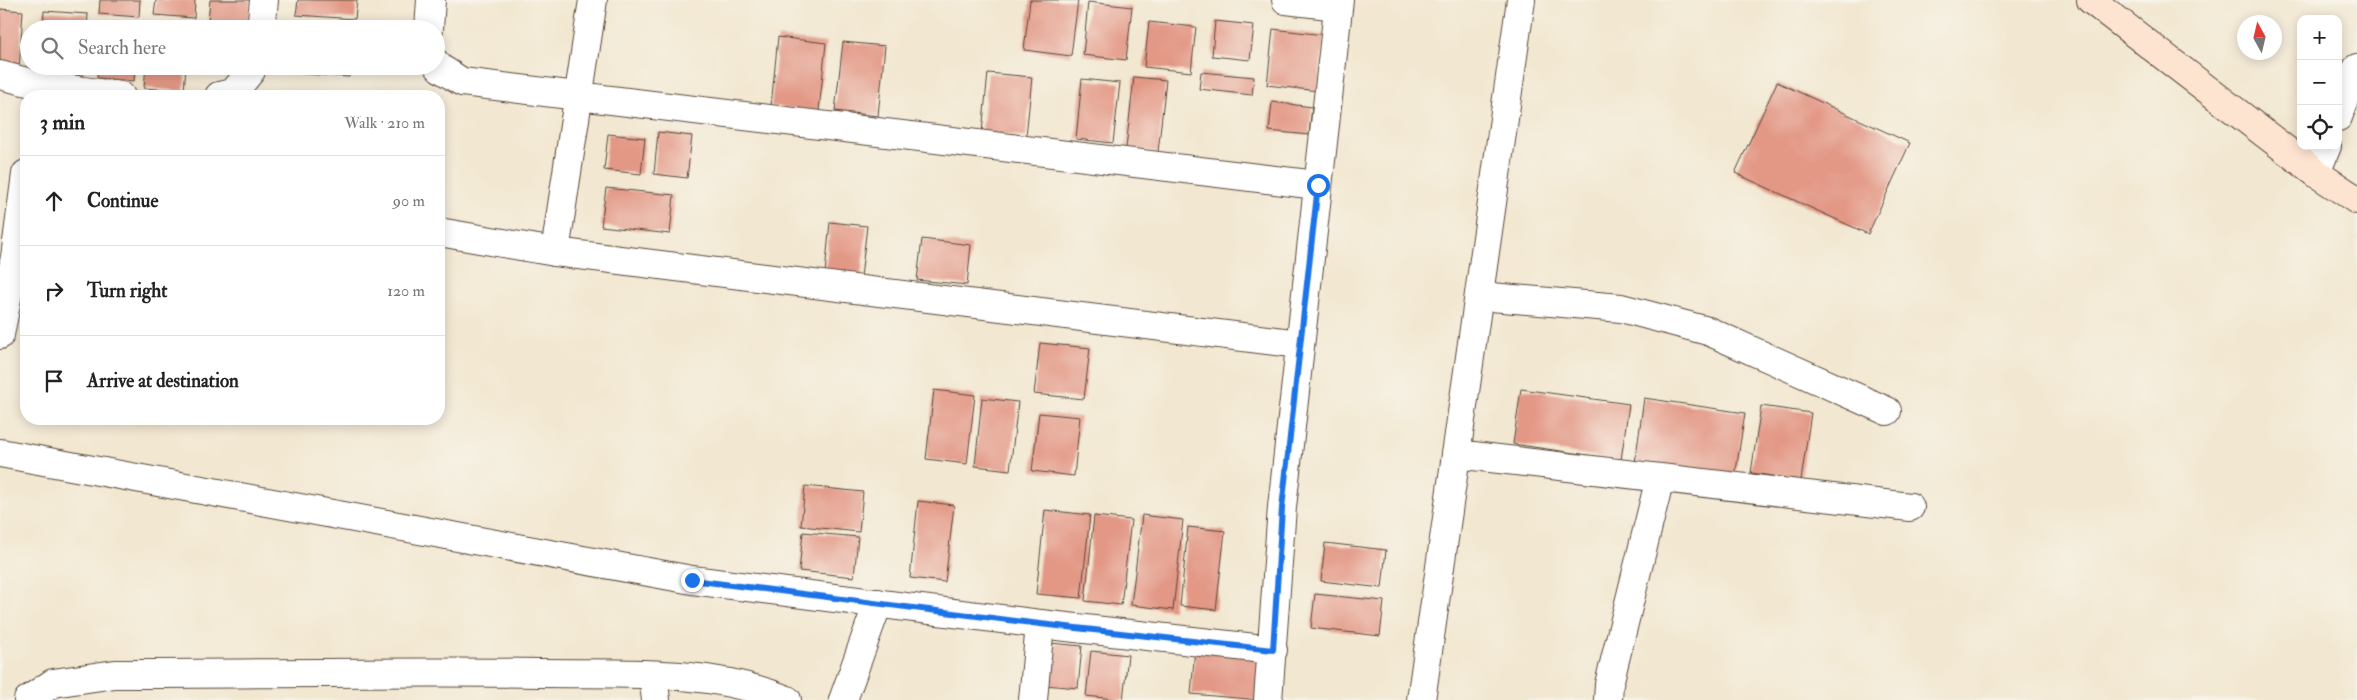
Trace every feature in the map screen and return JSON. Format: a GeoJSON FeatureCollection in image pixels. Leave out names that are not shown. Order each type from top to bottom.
{"type":"FeatureCollection","features":[{"type":"Feature","properties":{"kind":"main road"},"geometry":{"type":"LineString","coordinates":[[2091,0],[2316,173],[2357,200]]}},
{"type":"Feature","properties":{"kind":"street"},"geometry":{"type":"LineString","coordinates":[[262,20],[264,0]]}},
{"type":"Feature","properties":{"kind":"street"},"geometry":{"type":"LineString","coordinates":[[430,20],[431,0]]}},
{"type":"Feature","properties":{"kind":"street"},"geometry":{"type":"LineString","coordinates":[[555,252],[593,0]]}},
{"type":"Feature","properties":{"kind":"street"},"geometry":{"type":"LineString","coordinates":[[1268,700],[1282,508],[1338,3],[1286,0]]}},
{"type":"Feature","properties":{"kind":"street"},"geometry":{"type":"LineString","coordinates":[[1421,700],[1521,0]]}},
{"type":"Feature","properties":{"kind":"street"},"geometry":{"type":"LineString","coordinates":[[2342,106],[2357,68]]}},
{"type":"Feature","properties":{"kind":"street"},"geometry":{"type":"LineString","coordinates":[[445,71],[462,82],[1318,185]]}},
{"type":"Feature","properties":{"kind":"street"},"geometry":{"type":"LineString","coordinates":[[0,75],[36,90]]}},
{"type":"Feature","properties":{"kind":"street"},"geometry":{"type":"LineString","coordinates":[[235,90],[248,75]]}},
{"type":"Feature","properties":{"kind":"street"},"geometry":{"type":"LineString","coordinates":[[2316,173],[2325,150]]}},
{"type":"Feature","properties":{"kind":"street"},"geometry":{"type":"LineString","coordinates":[[445,233],[555,252],[1300,344]]}},
{"type":"Feature","properties":{"kind":"street"},"geometry":{"type":"LineString","coordinates":[[0,335],[20,258]]}},
{"type":"Feature","properties":{"kind":"street"},"geometry":{"type":"LineString","coordinates":[[1479,296],[1621,308],[1708,331],[1887,411]]}},
{"type":"Feature","properties":{"kind":"street"},"geometry":{"type":"LineString","coordinates":[[0,453],[692,580],[1040,624],[1273,650]]}},
{"type":"Feature","properties":{"kind":"street"},"geometry":{"type":"LineString","coordinates":[[1456,454],[1910,506]]}},
{"type":"Feature","properties":{"kind":"street"},"geometry":{"type":"LineString","coordinates":[[1608,700],[1609,684],[1660,478]]}},
{"type":"Feature","properties":{"kind":"street"},"geometry":{"type":"LineString","coordinates":[[843,700],[878,603]]}},
{"type":"Feature","properties":{"kind":"street"},"geometry":{"type":"LineString","coordinates":[[1033,700],[1040,624]]}},
{"type":"Feature","properties":{"kind":"street"},"geometry":{"type":"LineString","coordinates":[[28,700],[53,683],[115,674],[505,673],[654,687],[689,675],[766,691],[787,700]]}},
{"type":"Feature","properties":{"kind":"building"},"geometry":{"type":"Polygon","coordinates":[[[100,0],[140,0],[139,17],[99,14],[100,0]]]}},
{"type":"Feature","properties":{"kind":"building"},"geometry":{"type":"Polygon","coordinates":[[[156,0],[195,0],[194,18],[154,15],[156,0]]]}},
{"type":"Feature","properties":{"kind":"building"},"geometry":{"type":"Polygon","coordinates":[[[210,0],[250,0],[248,20],[208,20],[210,0]]]}},
{"type":"Feature","properties":{"kind":"building"},"geometry":{"type":"Polygon","coordinates":[[[298,0],[357,0],[355,19],[296,15],[298,0]]]}},
{"type":"Feature","properties":{"kind":"building"},"geometry":{"type":"Polygon","coordinates":[[[1030,0],[1078,0],[1071,56],[1024,50],[1030,0]]]}},
{"type":"Feature","properties":{"kind":"building"},"geometry":{"type":"Polygon","coordinates":[[[1088,2],[1132,7],[1126,60],[1083,55],[1088,2]]]}},
{"type":"Feature","properties":{"kind":"building"},"geometry":{"type":"Polygon","coordinates":[[[0,9],[23,11],[22,20],[20,20],[19,69],[0,68],[0,9]]]}},
{"type":"Feature","properties":{"kind":"building"},"geometry":{"type":"Polygon","coordinates":[[[44,11],[88,14],[88,20],[44,20],[44,11]]]}},
{"type":"Feature","properties":{"kind":"building"},"geometry":{"type":"Polygon","coordinates":[[[1215,21],[1254,25],[1250,60],[1212,56],[1215,21]]]}},
{"type":"Feature","properties":{"kind":"building"},"geometry":{"type":"Polygon","coordinates":[[[1149,22],[1196,27],[1191,72],[1144,67],[1149,22]]]}},
{"type":"Feature","properties":{"kind":"building"},"geometry":{"type":"Polygon","coordinates":[[[1273,29],[1324,35],[1318,91],[1267,85],[1273,29]]]}},
{"type":"Feature","properties":{"kind":"building"},"geometry":{"type":"Polygon","coordinates":[[[778,37],[826,43],[819,111],[771,106],[778,37]]]}},
{"type":"Feature","properties":{"kind":"building"},"geometry":{"type":"Polygon","coordinates":[[[843,42],[885,46],[878,116],[835,111],[843,42]]]}},
{"type":"Feature","properties":{"kind":"building"},"geometry":{"type":"Polygon","coordinates":[[[1201,72],[1254,77],[1252,95],[1199,89],[1201,72]]]}},
{"type":"Feature","properties":{"kind":"building"},"geometry":{"type":"Polygon","coordinates":[[[988,73],[1032,77],[1026,137],[982,132],[988,73]]]}},
{"type":"Feature","properties":{"kind":"building"},"geometry":{"type":"Polygon","coordinates":[[[97,75],[134,75],[134,81],[97,78],[97,75]]]}},
{"type":"Feature","properties":{"kind":"building"},"geometry":{"type":"Polygon","coordinates":[[[145,75],[185,75],[184,90],[144,88],[145,75]]]}},
{"type":"Feature","properties":{"kind":"building"},"geometry":{"type":"Polygon","coordinates":[[[320,75],[349,75],[349,77],[320,75]]]}},
{"type":"Feature","properties":{"kind":"building"},"geometry":{"type":"Polygon","coordinates":[[[1134,77],[1166,80],[1158,152],[1126,148],[1134,77]]]}},
{"type":"Feature","properties":{"kind":"building"},"geometry":{"type":"Polygon","coordinates":[[[1082,79],[1120,83],[1113,143],[1076,139],[1082,79]]]}},
{"type":"Feature","properties":{"kind":"building"},"geometry":{"type":"Polygon","coordinates":[[[1777,82],[1910,143],[1868,234],[1735,173],[1777,82]]]}},
{"type":"Feature","properties":{"kind":"building"},"geometry":{"type":"Polygon","coordinates":[[[1272,102],[1312,107],[1309,135],[1269,131],[1272,102]]]}},
{"type":"Feature","properties":{"kind":"building"},"geometry":{"type":"Polygon","coordinates":[[[658,132],[692,136],[687,178],[654,174],[658,132]]]}},
{"type":"Feature","properties":{"kind":"building"},"geometry":{"type":"Polygon","coordinates":[[[608,134],[645,138],[641,174],[604,170],[608,134]]]}},
{"type":"Feature","properties":{"kind":"building"},"geometry":{"type":"Polygon","coordinates":[[[606,188],[674,195],[670,234],[601,226],[606,188]]]}},
{"type":"Feature","properties":{"kind":"building"},"geometry":{"type":"Polygon","coordinates":[[[830,222],[867,226],[861,277],[825,273],[830,222]]]}},
{"type":"Feature","properties":{"kind":"building"},"geometry":{"type":"Polygon","coordinates":[[[922,239],[971,245],[967,285],[917,280],[922,239]]]}},
{"type":"Feature","properties":{"kind":"building"},"geometry":{"type":"Polygon","coordinates":[[[1040,343],[1090,348],[1084,399],[1034,394],[1040,343]]]}},
{"type":"Feature","properties":{"kind":"building"},"geometry":{"type":"Polygon","coordinates":[[[1521,389],[1629,404],[1621,460],[1513,444],[1521,389]]]}},
{"type":"Feature","properties":{"kind":"building"},"geometry":{"type":"Polygon","coordinates":[[[934,390],[975,395],[967,464],[926,459],[934,390]]]}},
{"type":"Feature","properties":{"kind":"building"},"geometry":{"type":"Polygon","coordinates":[[[982,398],[1018,402],[1010,470],[975,466],[982,398]]]}},
{"type":"Feature","properties":{"kind":"building"},"geometry":{"type":"Polygon","coordinates":[[[1644,398],[1745,413],[1735,477],[1635,463],[1644,398]]]}},
{"type":"Feature","properties":{"kind":"building"},"geometry":{"type":"Polygon","coordinates":[[[1761,406],[1811,413],[1801,480],[1751,473],[1761,406]]]}},
{"type":"Feature","properties":{"kind":"building"},"geometry":{"type":"Polygon","coordinates":[[[1039,413],[1080,417],[1074,476],[1032,471],[1039,413]]]}},
{"type":"Feature","properties":{"kind":"building"},"geometry":{"type":"Polygon","coordinates":[[[805,486],[863,492],[859,532],[801,526],[805,486]]]}},
{"type":"Feature","properties":{"kind":"building"},"geometry":{"type":"Polygon","coordinates":[[[918,501],[954,505],[945,582],[910,578],[918,501]]]}},
{"type":"Feature","properties":{"kind":"building"},"geometry":{"type":"Polygon","coordinates":[[[1045,510],[1090,515],[1081,598],[1036,594],[1045,510]]]}},
{"type":"Feature","properties":{"kind":"building"},"geometry":{"type":"Polygon","coordinates":[[[1142,515],[1183,520],[1173,610],[1131,605],[1142,515]]]}},
{"type":"Feature","properties":{"kind":"building"},"geometry":{"type":"Polygon","coordinates":[[[1094,516],[1131,520],[1121,605],[1085,601],[1094,516]]]}},
{"type":"Feature","properties":{"kind":"building"},"geometry":{"type":"Polygon","coordinates":[[[1188,527],[1225,531],[1216,610],[1180,606],[1188,527]]]}},
{"type":"Feature","properties":{"kind":"building"},"geometry":{"type":"Polygon","coordinates":[[[803,532],[858,537],[854,577],[799,571],[803,532]]]}},
{"type":"Feature","properties":{"kind":"building"},"geometry":{"type":"Polygon","coordinates":[[[1325,543],[1386,550],[1382,588],[1321,581],[1325,543]]]}},
{"type":"Feature","properties":{"kind":"building"},"geometry":{"type":"Polygon","coordinates":[[[1315,594],[1384,601],[1380,636],[1311,628],[1315,594]]]}},
{"type":"Feature","properties":{"kind":"building"},"geometry":{"type":"Polygon","coordinates":[[[1050,643],[1082,646],[1078,688],[1045,685],[1050,643]]]}},
{"type":"Feature","properties":{"kind":"building"},"geometry":{"type":"Polygon","coordinates":[[[1195,649],[1264,657],[1260,700],[1191,694],[1195,649]]]}},
{"type":"Feature","properties":{"kind":"building"},"geometry":{"type":"Polygon","coordinates":[[[1091,651],[1128,655],[1123,700],[1086,696],[1091,651]]]}},
{"type":"Feature","properties":{"kind":"route"},"geometry":{"type":"LineString","coordinates":[[692,580],[1040,624],[1273,650],[1282,508],[1318,185]]}}]}
